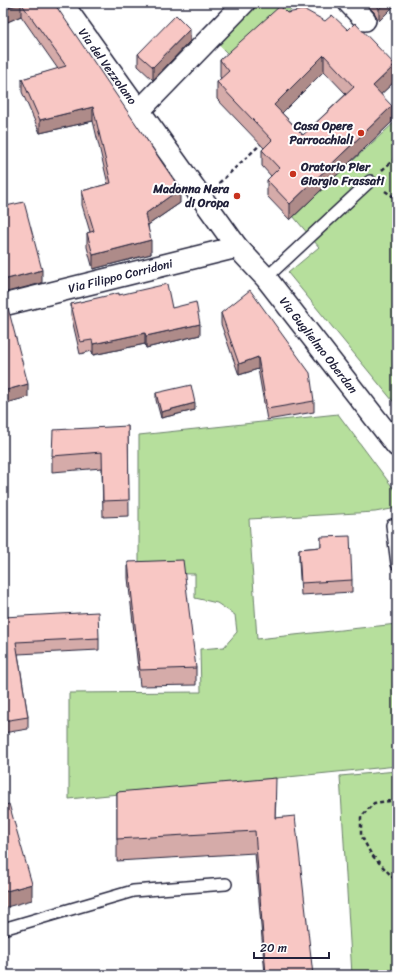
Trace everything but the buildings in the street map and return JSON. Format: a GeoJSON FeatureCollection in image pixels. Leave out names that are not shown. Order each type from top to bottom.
{"type":"FeatureCollection","features":[{"type":"Feature","properties":{"kind":"street","name":"Via del Vezzolano"},"geometry":{"type":"LineString","coordinates":[[62,3],[203,198]]}},
{"type":"Feature","properties":{"kind":"street"},"geometry":{"type":"LineString","coordinates":[[140,110],[244,3]]}},
{"type":"Feature","properties":{"kind":"street"},"geometry":{"type":"LineString","coordinates":[[349,3],[365,20]]}},
{"type":"Feature","properties":{"kind":"street","name":"Via Guglielmo Oberdan"},"geometry":{"type":"LineString","coordinates":[[203,198],[238,247],[266,278],[397,446]]}},
{"type":"Feature","properties":{"kind":"street","name":"Via Filippo Corridoni"},"geometry":{"type":"LineString","coordinates":[[3,305],[238,247]]}},
{"type":"Feature","properties":{"kind":"lane"},"geometry":{"type":"LineString","coordinates":[[266,278],[370,181]]}},
{"type":"Feature","properties":{"kind":"lane"},"geometry":{"type":"LineString","coordinates":[[397,524],[392,525],[397,564]]}},
{"type":"Feature","properties":{"kind":"lane"},"geometry":{"type":"LineString","coordinates":[[3,928],[133,891],[226,884]]}},
{"type":"Feature","properties":{"kind":"path"},"geometry":{"type":"LineString","coordinates":[[203,198],[265,140]]}},
{"type":"Feature","properties":{"kind":"path"},"geometry":{"type":"LineString","coordinates":[[397,800],[374,803],[361,817],[361,836],[371,854],[397,882]]}},
{"type":"Feature","properties":{"kind":"green space"},"geometry":{"type":"Polygon","coordinates":[[[247,3],[298,3],[236,62],[213,39],[247,3]]]}},
{"type":"Feature","properties":{"kind":"green space"},"geometry":{"type":"Polygon","coordinates":[[[397,120],[397,406],[288,273],[319,247],[293,216],[397,120]]]}},
{"type":"Feature","properties":{"kind":"green space"},"geometry":{"type":"Polygon","coordinates":[[[338,414],[397,493],[397,508],[375,512],[249,519],[257,639],[397,624],[397,766],[69,799],[69,693],[201,692],[200,649],[224,647],[237,632],[235,615],[217,603],[195,598],[195,574],[139,573],[139,435],[338,414]]]}},
{"type":"Feature","properties":{"kind":"green space"},"geometry":{"type":"Polygon","coordinates":[[[397,771],[397,975],[352,975],[340,776],[397,771]]]}},
{"type":"Feature","properties":{"kind":"place","name":"Casa Opere Parrocchiali"},"geometry":{"type":"Point","coordinates":[361,133]}},
{"type":"Feature","properties":{"kind":"place","name":"Oratorio Pier Giorgio Frassati"},"geometry":{"type":"Point","coordinates":[293,174]}},
{"type":"Feature","properties":{"kind":"place","name":"Madonna Nera di Oropa"},"geometry":{"type":"Point","coordinates":[237,196]}}]}
